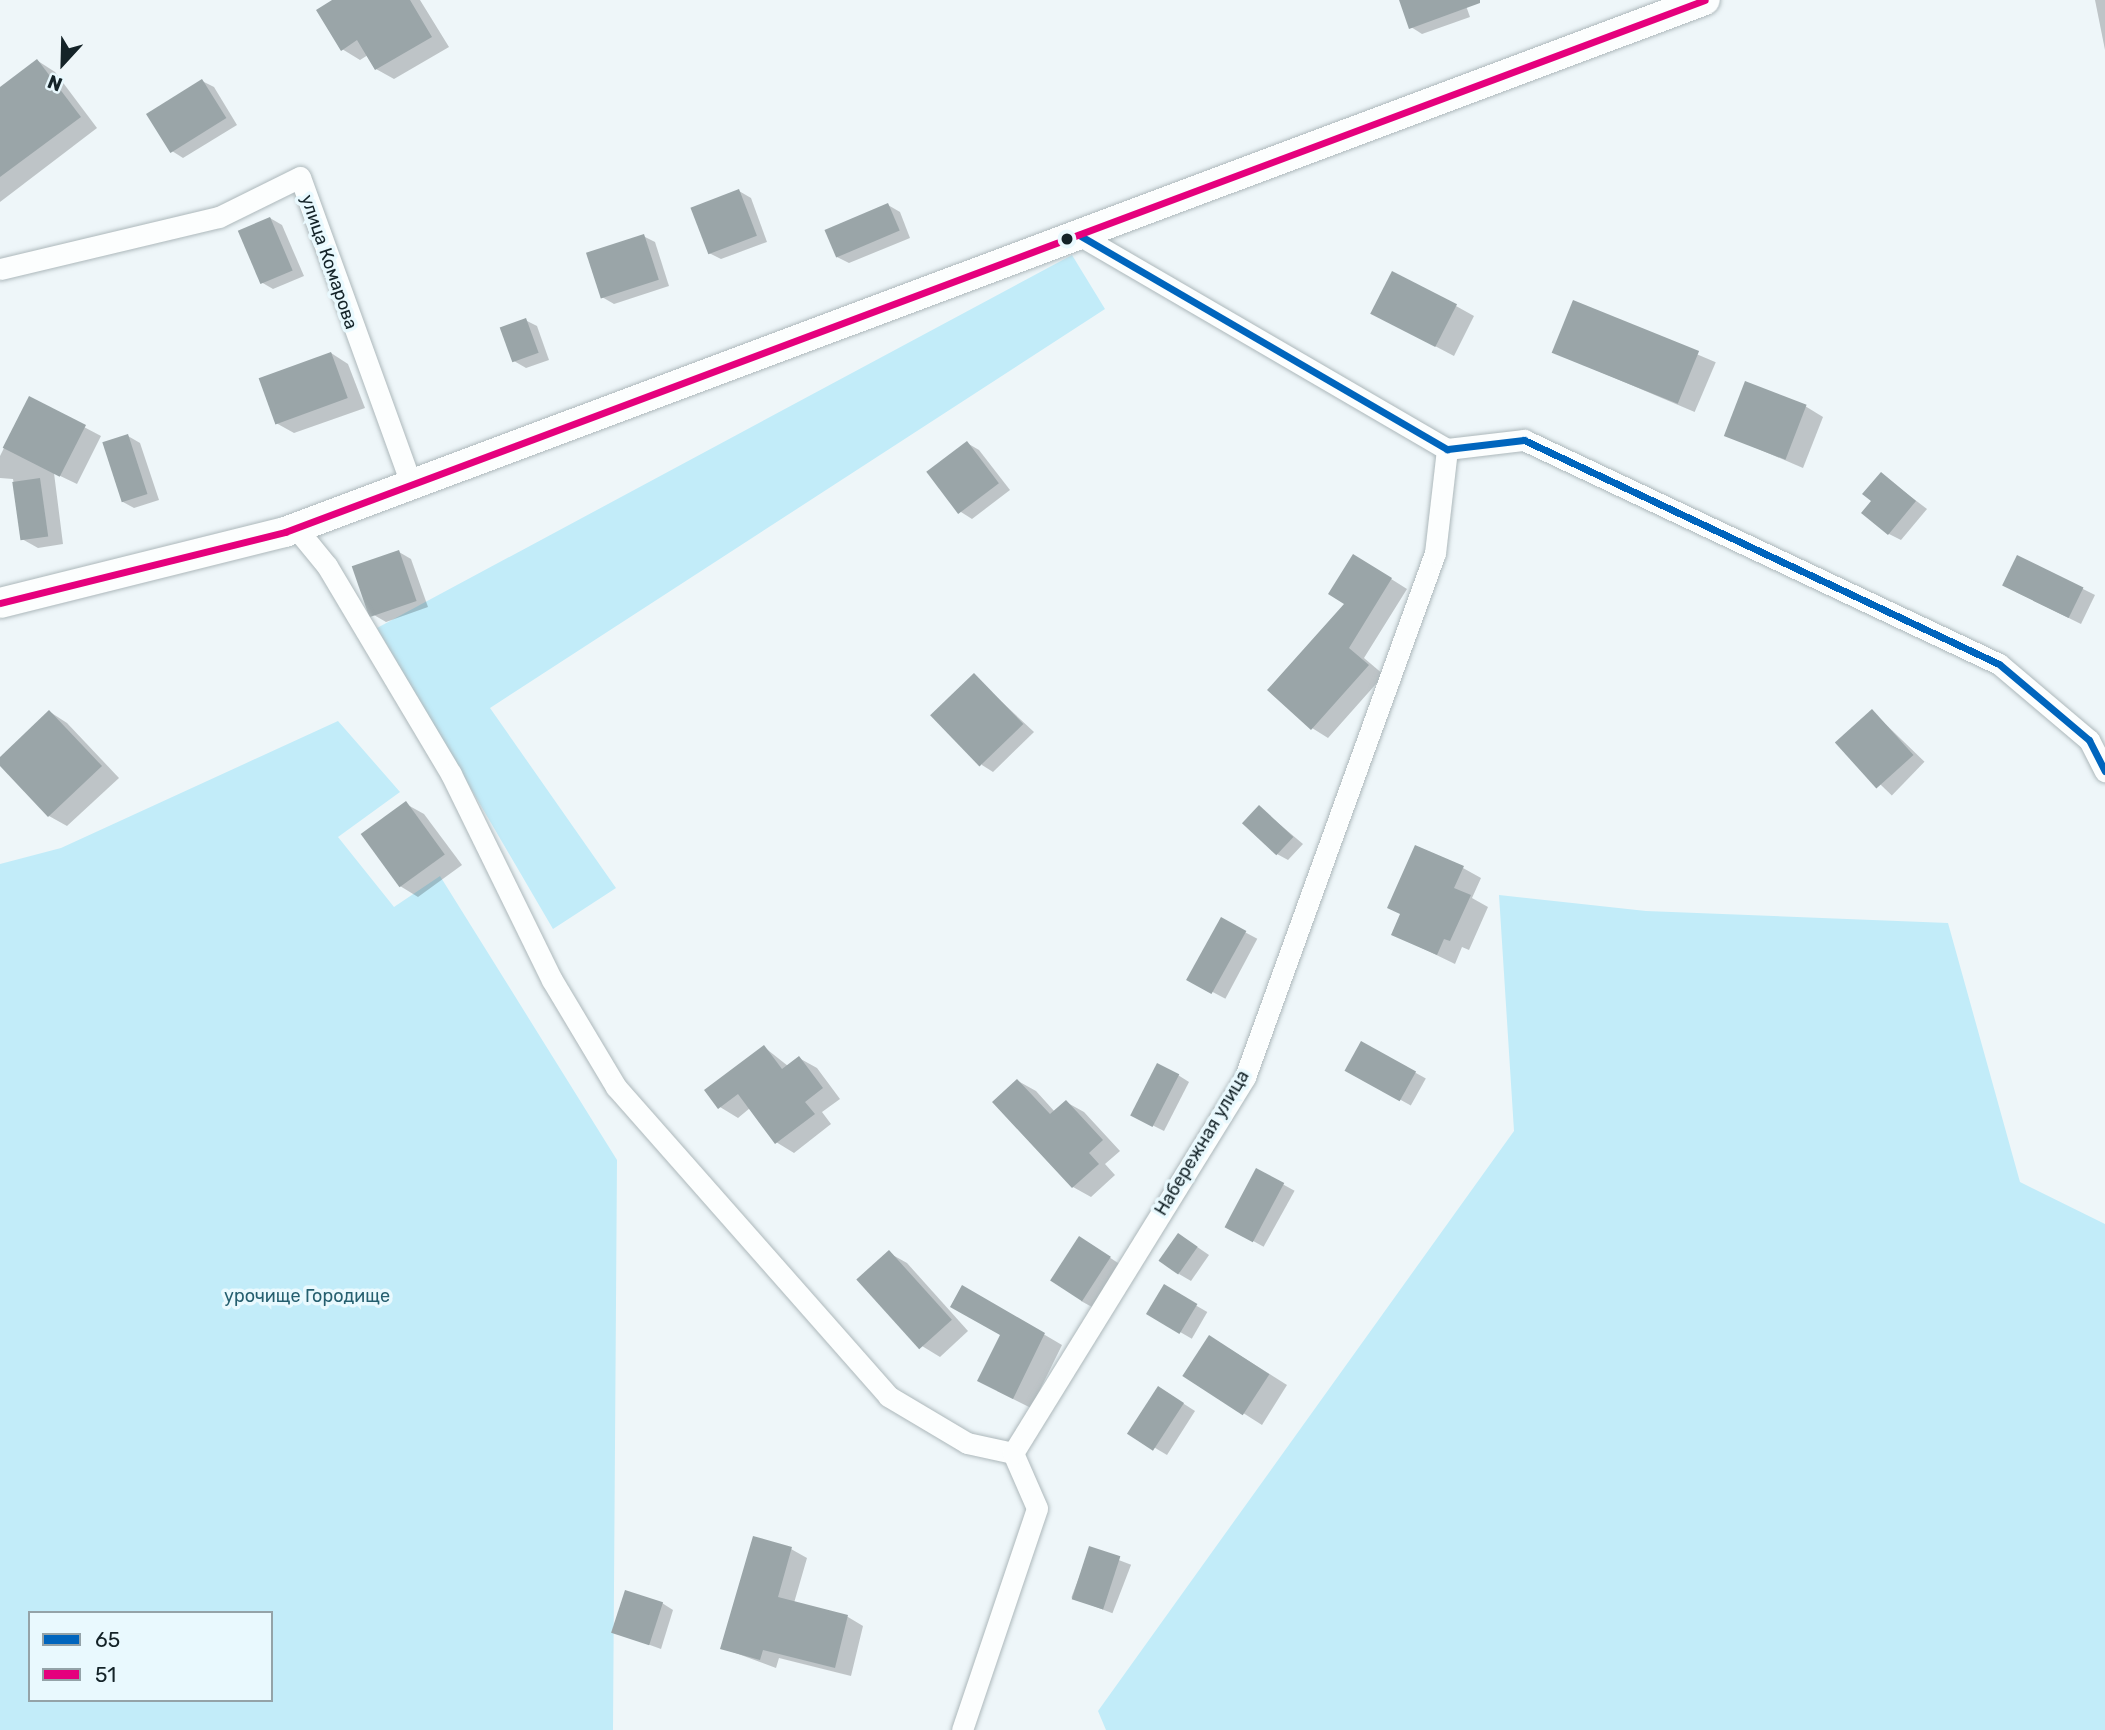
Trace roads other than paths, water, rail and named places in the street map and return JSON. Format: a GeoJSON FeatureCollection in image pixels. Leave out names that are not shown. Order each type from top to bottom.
{"type":"FeatureCollection","features":[{"type":"Feature","properties":{"kind":"street"},"geometry":{"type":"LineString","coordinates":[[0,603],[296,528],[1705,0]]}},
{"type":"Feature","properties":{"kind":"street","name":"улица Комарова"},"geometry":{"type":"LineString","coordinates":[[0,269],[219,217],[300,177],[411,484]]}},
{"type":"Feature","properties":{"kind":"street"},"geometry":{"type":"LineString","coordinates":[[1079,235],[1447,449],[1524,440],[1999,664],[2089,740],[2105,771]]}},
{"type":"Feature","properties":{"kind":"street","name":"Набережная улица"},"geometry":{"type":"LineString","coordinates":[[1013,1452],[1245,1077],[1435,553],[1447,449]]}},
{"type":"Feature","properties":{"kind":"street"},"geometry":{"type":"LineString","coordinates":[[296,528],[327,566],[451,774],[552,980],[616,1087],[888,1396],[967,1443],[1013,1452],[1037,1508],[962,1730]]}},
{"type":"Feature","properties":{"kind":"park label","name":"урочище Городище"},"geometry":{"type":"Point","coordinates":[307,1296]}}]}
